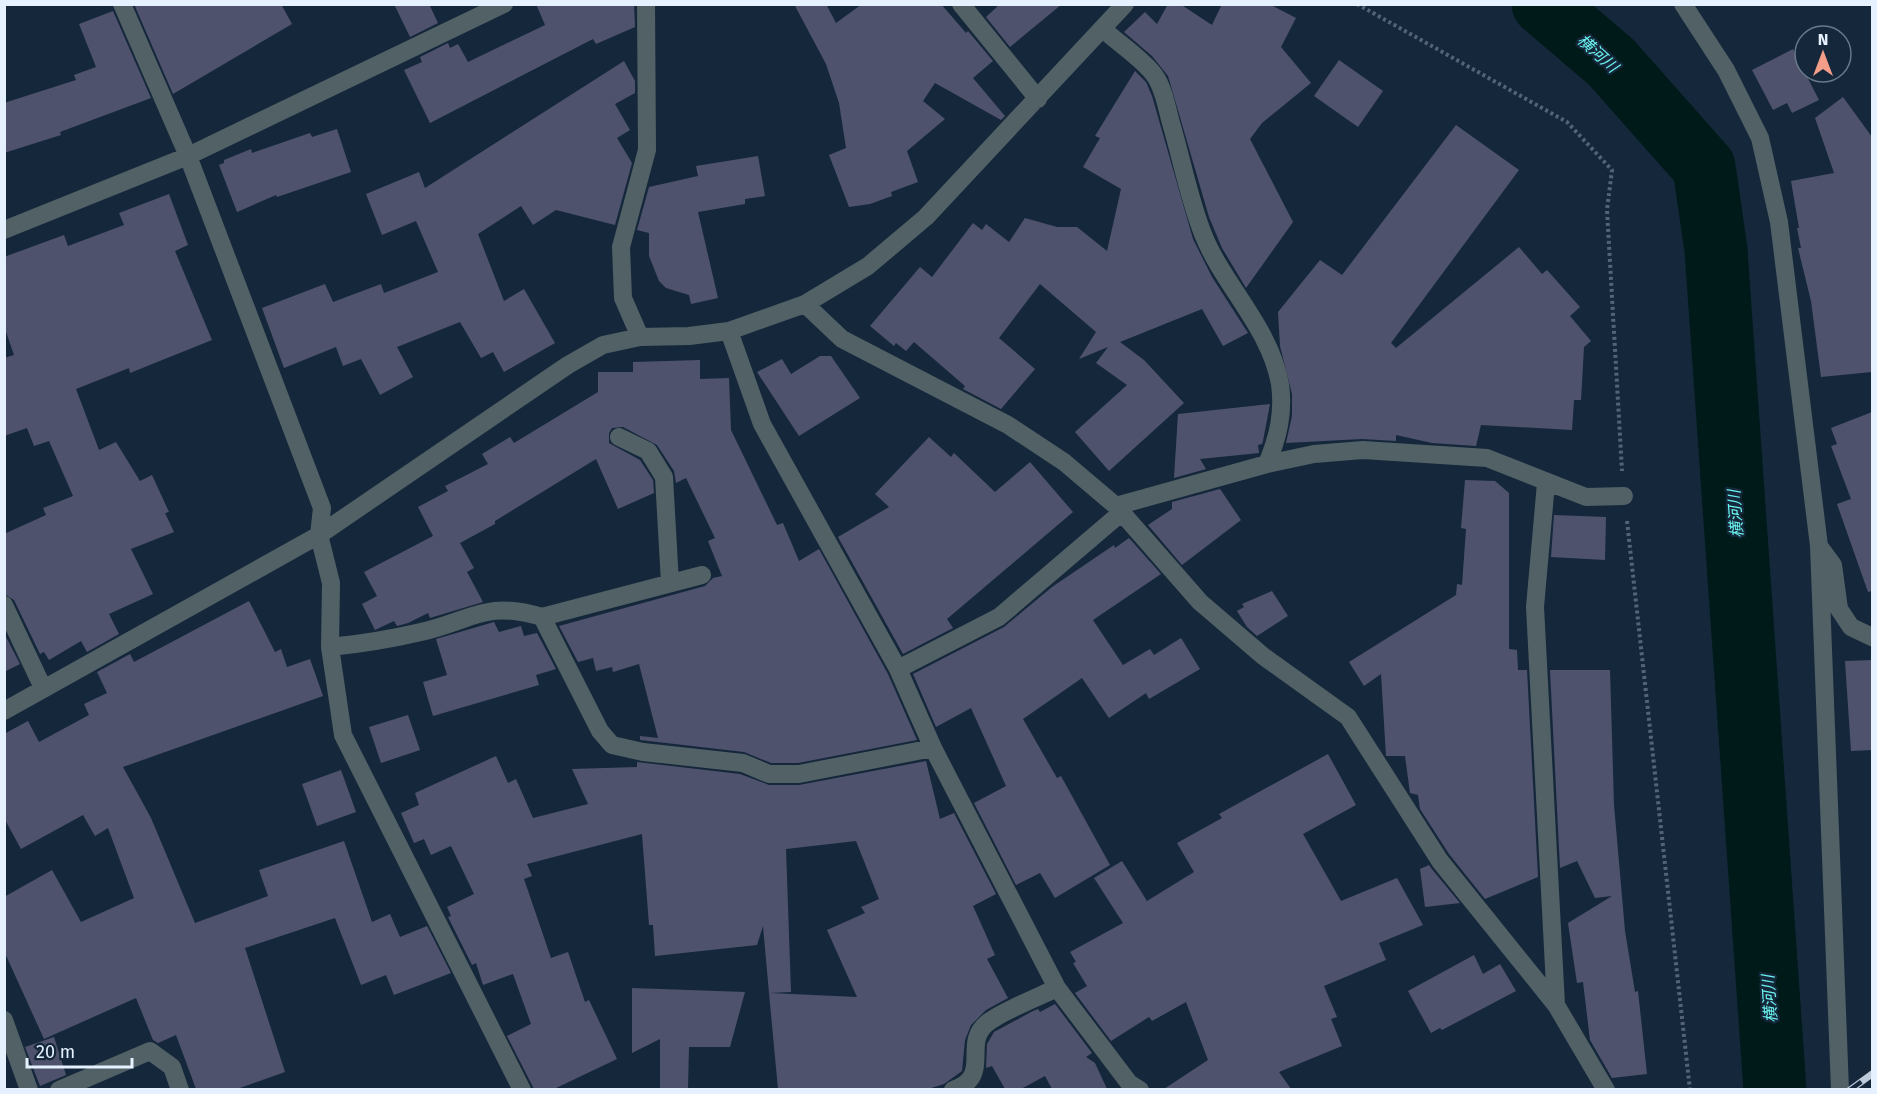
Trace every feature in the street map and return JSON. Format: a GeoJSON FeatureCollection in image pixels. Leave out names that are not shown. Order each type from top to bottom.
{"type":"FeatureCollection","features":[{"type":"Feature","properties":{"kind":"street"},"geometry":{"type":"LineString","coordinates":[[122,4],[188,156],[322,508],[319,535],[331,583],[330,647],[343,735],[522,1089]]}},
{"type":"Feature","properties":{"kind":"street"},"geometry":{"type":"LineString","coordinates":[[4,230],[188,156],[504,4]]}},
{"type":"Feature","properties":{"kind":"street"},"geometry":{"type":"LineString","coordinates":[[640,337],[623,298],[621,247],[647,150],[646,4]]}},
{"type":"Feature","properties":{"kind":"street"},"geometry":{"type":"LineString","coordinates":[[961,4],[1038,99]]}},
{"type":"Feature","properties":{"kind":"street"},"geometry":{"type":"LineString","coordinates":[[4,711],[319,535],[568,365],[603,345],[640,337],[688,336],[729,330],[806,304],[868,266],[926,217],[1104,30],[1125,4]]}},
{"type":"Feature","properties":{"kind":"street"},"geometry":{"type":"LineString","coordinates":[[1683,4],[1726,70],[1760,138],[1779,222],[1819,546],[1840,1089]]}},
{"type":"Feature","properties":{"kind":"street"},"geometry":{"type":"LineString","coordinates":[[1104,30],[1155,76],[1165,102],[1202,232],[1217,266],[1243,303],[1264,339],[1280,382],[1281,407],[1280,435],[1267,464]]}},
{"type":"Feature","properties":{"kind":"street"},"geometry":{"type":"LineString","coordinates":[[806,304],[842,339],[1008,425],[1064,462],[1118,509],[1200,602],[1263,656],[1348,717],[1440,861],[1556,1005],[1606,1089]]}},
{"type":"Feature","properties":{"kind":"street"},"geometry":{"type":"LineString","coordinates":[[729,330],[762,424],[898,669],[933,748],[1057,988],[1129,1083],[1140,1089]]}},
{"type":"Feature","properties":{"kind":"street"},"geometry":{"type":"LineString","coordinates":[[619,437],[648,451],[664,477],[670,583]]}},
{"type":"Feature","properties":{"kind":"street"},"geometry":{"type":"LineString","coordinates":[[898,669],[999,617],[1118,509],[1267,464],[1314,454],[1363,450],[1487,458],[1546,483],[1586,496],[1624,496]]}},
{"type":"Feature","properties":{"kind":"street"},"geometry":{"type":"LineString","coordinates":[[1546,483],[1534,607],[1556,1005]]}},
{"type":"Feature","properties":{"kind":"street"},"geometry":{"type":"LineString","coordinates":[[1819,546],[1833,565],[1839,609],[1851,627],[1872,637]]}},
{"type":"Feature","properties":{"kind":"street"},"geometry":{"type":"LineString","coordinates":[[330,647],[363,644],[424,631],[485,610],[519,610],[542,617],[702,575]]}},
{"type":"Feature","properties":{"kind":"street"},"geometry":{"type":"LineString","coordinates":[[4,605],[43,688]]}},
{"type":"Feature","properties":{"kind":"street"},"geometry":{"type":"LineString","coordinates":[[542,617],[600,731],[612,745],[643,752],[743,763],[769,774],[799,774],[933,748]]}},
{"type":"Feature","properties":{"kind":"street"},"geometry":{"type":"LineString","coordinates":[[953,1089],[967,1085],[974,1073],[977,1036],[986,1024],[1057,988]]}},
{"type":"Feature","properties":{"kind":"street"},"geometry":{"type":"LineString","coordinates":[[4,1020],[29,1089]]}},
{"type":"Feature","properties":{"kind":"street"},"geometry":{"type":"LineString","coordinates":[[59,1089],[150,1051],[172,1067],[180,1089]]}},
{"type":"Feature","properties":{"kind":"street"},"geometry":{"type":"LineString","coordinates":[[4,1076],[22,1071]]}},
{"type":"Feature","properties":{"kind":"building"},"geometry":{"type":"Polygon","coordinates":[[[134,4],[281,4],[292,24],[173,94],[134,4]]]}},
{"type":"Feature","properties":{"kind":"building"},"geometry":{"type":"Polygon","coordinates":[[[394,4],[429,4],[438,23],[410,37],[394,4]]]}},
{"type":"Feature","properties":{"kind":"building"},"geometry":{"type":"Polygon","coordinates":[[[536,4],[634,4],[635,27],[596,44],[593,39],[430,123],[404,70],[422,62],[420,57],[448,43],[450,48],[458,44],[468,62],[545,25],[536,4]]]}},
{"type":"Feature","properties":{"kind":"building"},"geometry":{"type":"Polygon","coordinates":[[[794,4],[826,4],[836,23],[862,4],[941,4],[993,61],[973,78],[1005,116],[1001,120],[935,83],[923,101],[945,119],[907,151],[918,182],[891,192],[892,196],[870,204],[849,207],[829,155],[846,148],[839,103],[826,64],[794,4]]]}},
{"type":"Feature","properties":{"kind":"building"},"geometry":{"type":"Polygon","coordinates":[[[1000,4],[1062,4],[1010,47],[986,17],[1000,4]]]}},
{"type":"Feature","properties":{"kind":"building"},"geometry":{"type":"Polygon","coordinates":[[[1168,4],[1180,4],[1212,25],[1222,4],[1269,4],[1296,18],[1281,47],[1311,83],[1262,123],[1250,139],[1293,222],[1246,288],[1222,248],[1209,217],[1168,76],[1152,56],[1124,32],[1145,12],[1157,24],[1168,4]]]}},
{"type":"Feature","properties":{"kind":"building"},"geometry":{"type":"Polygon","coordinates":[[[113,11],[151,98],[60,132],[61,135],[4,153],[4,103],[76,80],[74,75],[96,67],[79,24],[113,11]]]}},
{"type":"Feature","properties":{"kind":"building"},"geometry":{"type":"Polygon","coordinates":[[[1793,49],[1793,84],[1811,84],[1819,100],[1792,113],[1787,103],[1773,110],[1752,70],[1793,49]]]}},
{"type":"Feature","properties":{"kind":"building"},"geometry":{"type":"Polygon","coordinates":[[[1339,60],[1383,91],[1358,127],[1314,96],[1339,60]]]}},
{"type":"Feature","properties":{"kind":"building"},"geometry":{"type":"Polygon","coordinates":[[[624,61],[635,81],[635,93],[615,104],[630,130],[617,138],[632,163],[615,225],[556,210],[533,225],[521,206],[478,234],[504,301],[524,289],[555,343],[504,372],[493,352],[481,358],[460,322],[397,347],[413,377],[380,395],[361,359],[343,366],[336,347],[284,368],[262,308],[325,284],[333,302],[381,284],[384,293],[438,272],[416,221],[382,235],[366,194],[419,172],[425,188],[624,61]]]}},
{"type":"Feature","properties":{"kind":"building"},"geometry":{"type":"Polygon","coordinates":[[[1135,71],[1146,82],[1152,96],[1193,239],[1212,277],[1248,333],[1223,346],[1202,309],[1120,342],[1144,360],[1184,403],[1109,471],[1075,432],[1127,385],[1096,363],[1108,347],[1079,359],[1096,332],[1040,284],[999,338],[1035,369],[1001,409],[963,389],[965,386],[914,342],[906,351],[896,343],[894,346],[870,326],[920,267],[932,277],[973,223],[982,230],[986,224],[1009,242],[1025,218],[1057,227],[1077,227],[1107,251],[1121,189],[1083,167],[1100,138],[1095,136],[1135,71]]]}},
{"type":"Feature","properties":{"kind":"building"},"geometry":{"type":"Polygon","coordinates":[[[1843,97],[1872,137],[1872,372],[1821,377],[1811,301],[1798,248],[1801,248],[1797,228],[1799,228],[1791,181],[1834,173],[1815,118],[1843,97]]]}},
{"type":"Feature","properties":{"kind":"building"},"geometry":{"type":"Polygon","coordinates":[[[1456,125],[1519,170],[1391,343],[1396,348],[1519,247],[1542,274],[1547,270],[1580,307],[1570,316],[1591,341],[1584,347],[1581,400],[1574,400],[1572,430],[1481,425],[1476,446],[1432,443],[1396,435],[1396,441],[1362,439],[1286,443],[1292,416],[1292,394],[1280,346],[1278,312],[1320,260],[1342,275],[1456,125]]]}},
{"type":"Feature","properties":{"kind":"building"},"geometry":{"type":"Polygon","coordinates":[[[337,129],[351,172],[277,197],[276,195],[237,212],[219,165],[224,163],[224,160],[251,149],[252,153],[310,133],[312,137],[337,129]]]}},
{"type":"Feature","properties":{"kind":"building"},"geometry":{"type":"Polygon","coordinates":[[[758,156],[765,196],[745,199],[745,204],[698,212],[718,298],[691,304],[689,295],[666,288],[659,281],[649,256],[649,233],[637,230],[649,187],[698,176],[696,166],[758,156]]]}},
{"type":"Feature","properties":{"kind":"building"},"geometry":{"type":"Polygon","coordinates":[[[169,194],[188,245],[175,251],[212,340],[130,373],[129,368],[76,389],[99,450],[116,442],[140,481],[152,475],[169,512],[165,513],[174,532],[131,549],[153,594],[109,614],[119,634],[87,652],[81,641],[49,660],[44,652],[40,654],[14,600],[4,594],[4,534],[46,515],[43,508],[73,496],[49,441],[34,446],[27,428],[4,436],[4,358],[14,355],[4,326],[4,257],[64,235],[68,246],[124,225],[119,213],[169,194]]]}},
{"type":"Feature","properties":{"kind":"building"},"geometry":{"type":"Polygon","coordinates":[[[820,356],[831,356],[860,398],[799,436],[757,372],[782,359],[791,374],[820,356]]]}},
{"type":"Feature","properties":{"kind":"building"},"geometry":{"type":"Polygon","coordinates":[[[700,360],[700,379],[729,378],[731,430],[777,525],[783,523],[799,561],[819,549],[888,674],[917,740],[798,763],[771,763],[744,752],[640,740],[640,736],[658,738],[639,664],[613,672],[612,667],[596,671],[593,658],[578,662],[559,626],[705,586],[713,578],[722,576],[708,541],[715,538],[686,478],[676,483],[674,471],[657,445],[623,427],[612,428],[609,433],[609,443],[640,460],[653,480],[654,493],[618,509],[596,459],[495,521],[495,524],[460,543],[474,568],[467,572],[483,602],[430,618],[428,613],[397,626],[394,621],[375,630],[362,604],[377,596],[364,572],[433,536],[418,507],[448,491],[445,486],[488,464],[482,454],[510,437],[514,443],[598,392],[598,372],[633,372],[633,362],[700,360]]]}},
{"type":"Feature","properties":{"kind":"building"},"geometry":{"type":"Polygon","coordinates":[[[1270,404],[1263,441],[1258,445],[1259,453],[1200,459],[1206,469],[1174,478],[1178,414],[1270,404]]]}},
{"type":"Feature","properties":{"kind":"building"},"geometry":{"type":"Polygon","coordinates":[[[1872,412],[1872,591],[1868,592],[1837,504],[1851,499],[1831,446],[1837,444],[1831,428],[1872,412]]]}},
{"type":"Feature","properties":{"kind":"building"},"geometry":{"type":"Polygon","coordinates":[[[929,437],[951,457],[954,453],[995,492],[1030,462],[1073,512],[947,619],[953,628],[903,654],[838,537],[889,507],[875,494],[929,437]]]}},
{"type":"Feature","properties":{"kind":"building"},"geometry":{"type":"Polygon","coordinates":[[[1465,480],[1495,481],[1509,493],[1509,649],[1517,650],[1518,670],[1527,670],[1538,877],[1485,899],[1449,854],[1420,809],[1418,795],[1410,793],[1405,756],[1386,756],[1381,674],[1364,686],[1349,662],[1456,595],[1457,584],[1462,585],[1466,529],[1461,528],[1465,480]]]}},
{"type":"Feature","properties":{"kind":"building"},"geometry":{"type":"Polygon","coordinates":[[[1220,489],[1241,520],[1182,565],[1148,525],[1172,509],[1172,502],[1220,489]]]}},
{"type":"Feature","properties":{"kind":"building"},"geometry":{"type":"Polygon","coordinates":[[[1554,515],[1606,517],[1605,560],[1551,557],[1554,515]]]}},
{"type":"Feature","properties":{"kind":"building"},"geometry":{"type":"Polygon","coordinates":[[[1129,538],[1161,574],[1093,620],[1123,665],[1150,649],[1154,655],[1181,638],[1200,669],[1149,699],[1146,693],[1109,718],[1082,678],[1023,719],[1057,778],[1061,776],[1110,865],[1055,898],[1040,873],[1016,885],[974,803],[1006,786],[971,708],[936,727],[913,674],[1004,627],[1052,587],[1114,545],[1115,548],[1129,538]]]}},
{"type":"Feature","properties":{"kind":"building"},"geometry":{"type":"Polygon","coordinates":[[[1272,591],[1288,616],[1257,636],[1247,627],[1237,611],[1244,607],[1242,604],[1272,591]]]}},
{"type":"Feature","properties":{"kind":"building"},"geometry":{"type":"Polygon","coordinates":[[[249,601],[275,652],[281,649],[287,667],[310,659],[323,696],[123,767],[151,818],[195,923],[268,896],[259,870],[344,841],[372,922],[390,914],[400,937],[427,926],[451,973],[394,995],[386,975],[361,985],[335,918],[245,948],[285,1072],[237,1089],[196,1089],[176,1035],[158,1043],[153,1040],[136,998],[44,1039],[4,951],[4,897],[52,870],[81,922],[134,898],[108,828],[95,836],[83,815],[21,849],[4,818],[4,734],[28,721],[39,742],[89,715],[84,704],[107,693],[97,672],[130,654],[134,662],[249,601]]]}},
{"type":"Feature","properties":{"kind":"building"},"geometry":{"type":"Polygon","coordinates":[[[494,622],[499,632],[521,626],[524,636],[537,633],[556,669],[536,675],[539,685],[433,716],[423,682],[447,675],[436,639],[494,622]]]}},
{"type":"Feature","properties":{"kind":"building"},"geometry":{"type":"Polygon","coordinates":[[[4,633],[20,664],[4,672],[4,633]]]}},
{"type":"Feature","properties":{"kind":"building"},"geometry":{"type":"Polygon","coordinates":[[[1872,660],[1872,750],[1851,751],[1845,661],[1872,660]]]}},
{"type":"Feature","properties":{"kind":"building"},"geometry":{"type":"Polygon","coordinates":[[[1550,670],[1610,670],[1614,805],[1625,931],[1635,992],[1638,991],[1647,1074],[1612,1078],[1590,1040],[1583,982],[1577,983],[1568,923],[1612,896],[1595,898],[1577,861],[1560,868],[1550,670]]]}},
{"type":"Feature","properties":{"kind":"building"},"geometry":{"type":"Polygon","coordinates":[[[408,715],[420,750],[381,763],[369,727],[408,715]]]}},
{"type":"Feature","properties":{"kind":"building"},"geometry":{"type":"Polygon","coordinates":[[[1328,754],[1356,805],[1303,834],[1341,901],[1397,878],[1423,925],[1379,943],[1386,960],[1324,986],[1337,1017],[1331,1019],[1342,1046],[1279,1072],[1291,1089],[1164,1089],[1208,1060],[1186,1002],[1152,1021],[1149,1017],[1111,1041],[1075,993],[1087,986],[1073,963],[1076,962],[1070,952],[1123,923],[1094,878],[1122,861],[1147,901],[1194,872],[1177,843],[1222,818],[1219,814],[1328,754]]]}},
{"type":"Feature","properties":{"kind":"building"},"geometry":{"type":"Polygon","coordinates":[[[496,756],[508,783],[516,779],[533,818],[588,804],[572,769],[637,767],[637,762],[740,774],[769,785],[799,785],[926,761],[940,819],[954,813],[996,894],[973,906],[995,955],[987,959],[1008,998],[986,1010],[971,1025],[965,1040],[962,1071],[944,1084],[928,1089],[778,1089],[769,993],[763,926],[757,945],[655,956],[653,925],[649,925],[642,834],[527,864],[532,876],[524,879],[551,958],[568,952],[585,1002],[589,1000],[617,1059],[554,1089],[534,1089],[507,1036],[531,1024],[513,974],[483,985],[476,963],[472,965],[448,917],[451,916],[447,907],[474,894],[451,846],[431,855],[424,839],[414,843],[401,813],[419,805],[415,793],[496,756]],[[856,841],[786,849],[791,992],[769,993],[857,997],[827,930],[865,913],[861,907],[879,899],[856,841]]]}},
{"type":"Feature","properties":{"kind":"building"},"geometry":{"type":"Polygon","coordinates":[[[341,770],[356,812],[317,826],[302,784],[341,770]]]}},
{"type":"Feature","properties":{"kind":"building"},"geometry":{"type":"Polygon","coordinates":[[[1429,865],[1460,903],[1425,907],[1420,869],[1429,865]]]}},
{"type":"Feature","properties":{"kind":"building"},"geometry":{"type":"Polygon","coordinates":[[[1474,955],[1483,974],[1500,964],[1516,991],[1442,1030],[1440,1028],[1431,1033],[1408,991],[1474,955]]]}},
{"type":"Feature","properties":{"kind":"building"},"geometry":{"type":"Polygon","coordinates":[[[632,988],[745,992],[730,1047],[689,1047],[688,1089],[660,1089],[660,1039],[632,1053],[632,988]]]}},
{"type":"Feature","properties":{"kind":"building"},"geometry":{"type":"Polygon","coordinates":[[[1055,1004],[1092,1053],[1086,1057],[1095,1063],[1107,1089],[1052,1089],[1045,1076],[1021,1089],[1005,1089],[992,1066],[986,1068],[987,1044],[994,1032],[1033,1011],[1038,1009],[1040,1012],[1055,1004]]]}},
{"type":"Feature","properties":{"kind":"building"},"geometry":{"type":"Polygon","coordinates":[[[54,1037],[66,1075],[40,1086],[25,1047],[54,1037]]]}},
{"type":"Feature","properties":{"kind":"waterway","name":"横河川"},"geometry":{"type":"LineString","coordinates":[[1543,4],[1611,62],[1704,167],[1716,250],[1775,1090]]}},
{"type":"Feature","properties":{"kind":"railway"},"geometry":{"type":"LineString","coordinates":[[1850,1090],[1872,1074]]}}]}
